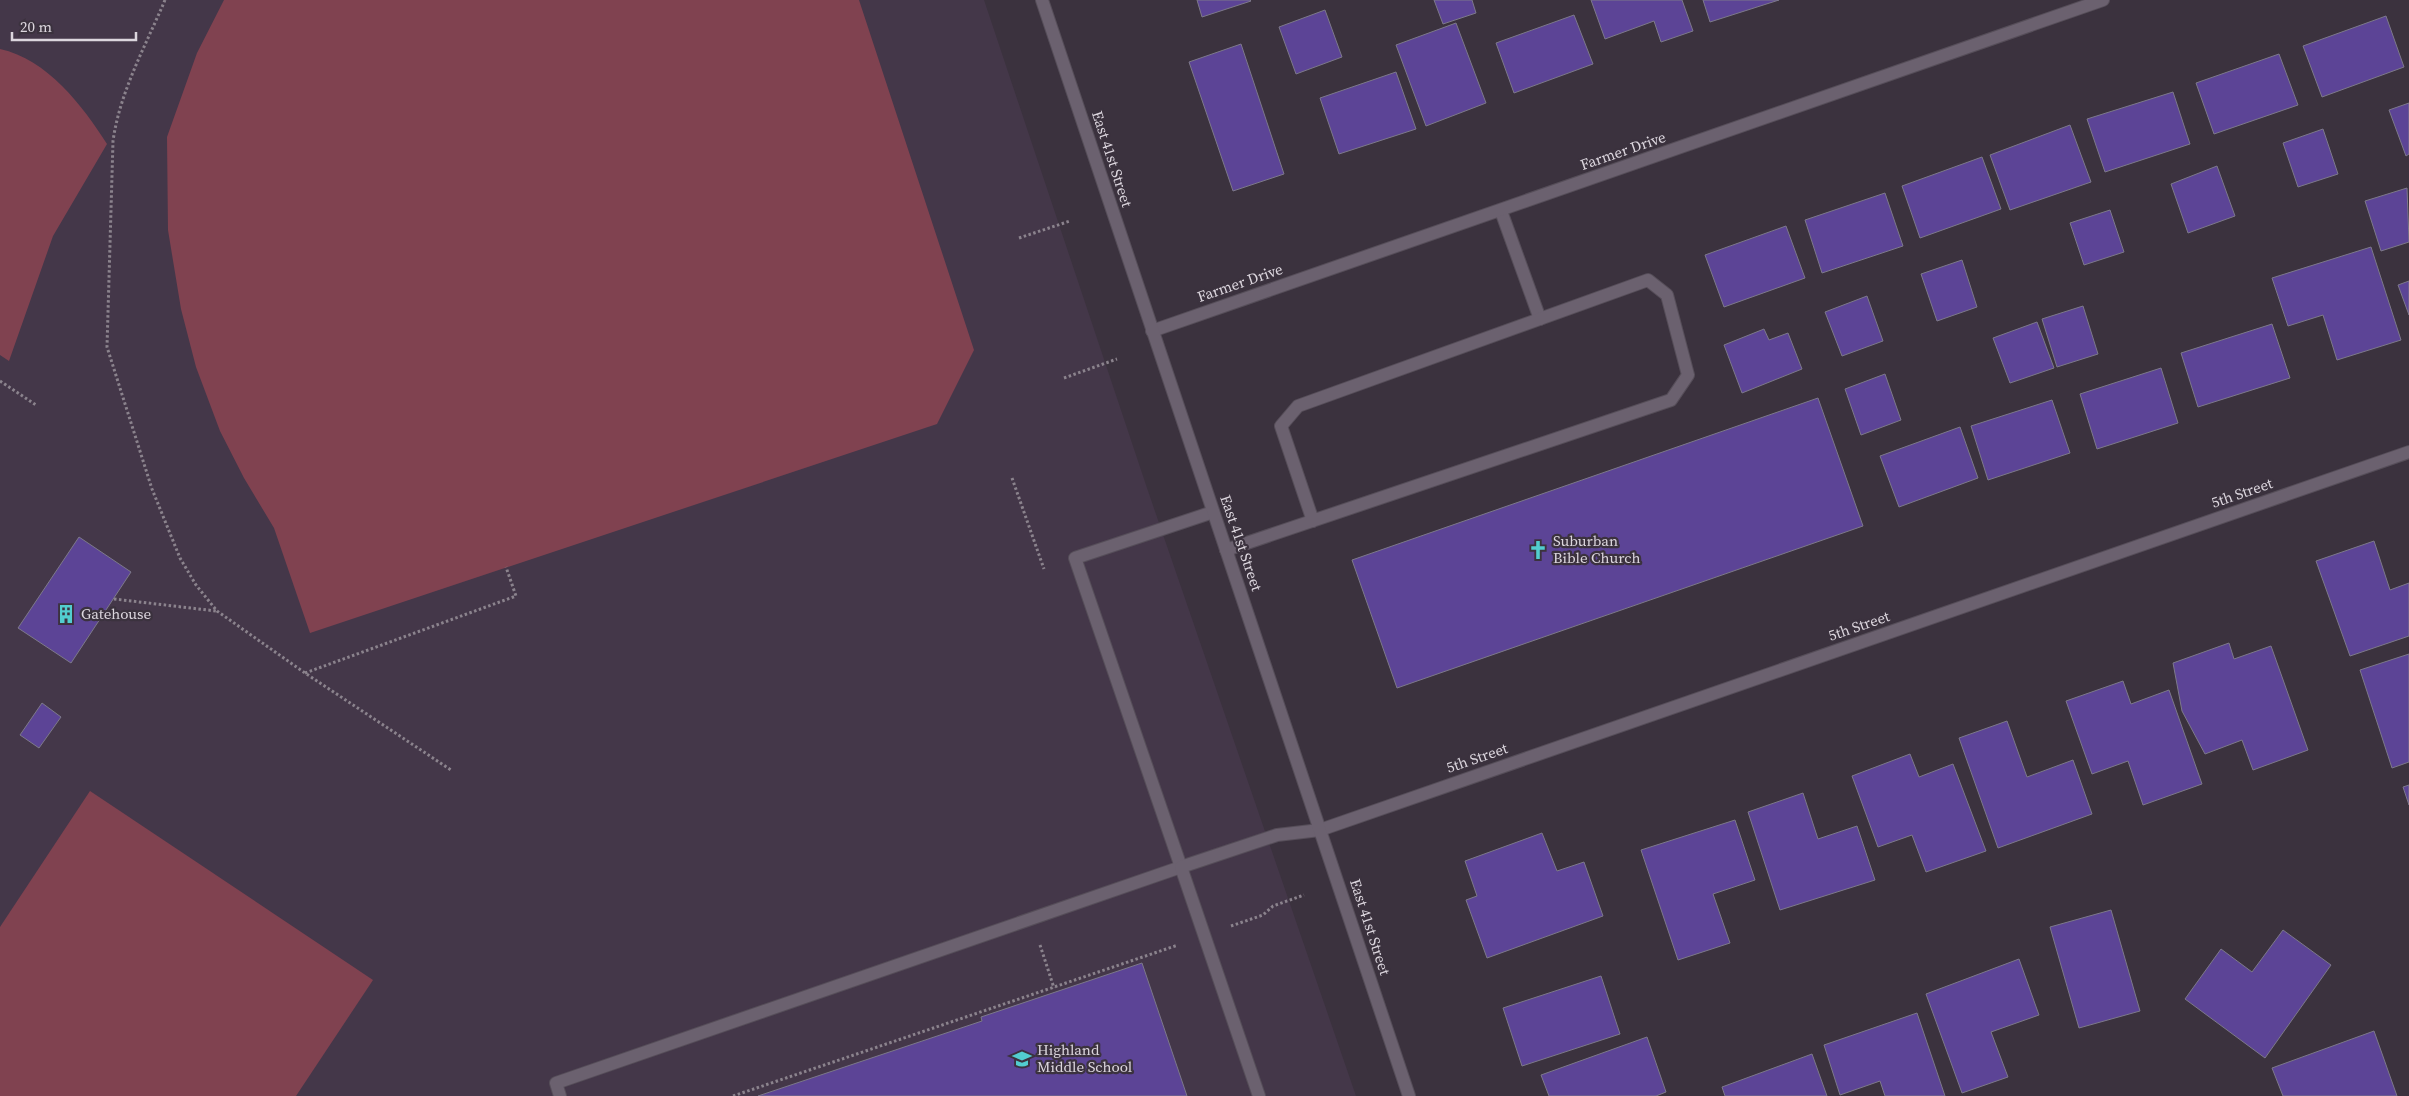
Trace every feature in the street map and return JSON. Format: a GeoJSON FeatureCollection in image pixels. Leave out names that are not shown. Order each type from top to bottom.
{"type":"FeatureCollection","features":[{"type":"Feature","properties":{"kind":"street","name":"East 41st Street"},"geometry":{"type":"LineString","coordinates":[[1042,0],[1409,1096]]}},
{"type":"Feature","properties":{"kind":"street","name":"Farmer Drive"},"geometry":{"type":"LineString","coordinates":[[1152,331],[2104,0]]}},
{"type":"Feature","properties":{"kind":"street"},"geometry":{"type":"LineString","coordinates":[[1501,211],[1540,319]]}},
{"type":"Feature","properties":{"kind":"street"},"geometry":{"type":"LineString","coordinates":[[1226,550],[1313,521],[1671,400],[1688,375],[1666,295],[1648,280],[1298,406],[1282,426],[1313,521]]}},
{"type":"Feature","properties":{"kind":"street","name":"5th Street"},"geometry":{"type":"LineString","coordinates":[[560,1096],[556,1083],[1277,835],[1320,830],[2409,452]]}},
{"type":"Feature","properties":{"kind":"street"},"geometry":{"type":"LineString","coordinates":[[1213,512],[1075,558],[1259,1096]]}},
{"type":"Feature","properties":{"kind":"path"},"geometry":{"type":"LineString","coordinates":[[165,0],[122,100],[116,121],[113,141],[107,347],[166,528],[196,585],[217,611],[305,673],[451,770]]}},
{"type":"Feature","properties":{"kind":"path"},"geometry":{"type":"LineString","coordinates":[[1019,238],[1070,221]]}},
{"type":"Feature","properties":{"kind":"path"},"geometry":{"type":"LineString","coordinates":[[1064,378],[1117,359]]}},
{"type":"Feature","properties":{"kind":"path"},"geometry":{"type":"LineString","coordinates":[[0,381],[36,405]]}},
{"type":"Feature","properties":{"kind":"path"},"geometry":{"type":"LineString","coordinates":[[1012,478],[1044,569]]}},
{"type":"Feature","properties":{"kind":"path"},"geometry":{"type":"LineString","coordinates":[[305,673],[516,596],[506,567]]}},
{"type":"Feature","properties":{"kind":"path"},"geometry":{"type":"LineString","coordinates":[[114,599],[217,611]]}},
{"type":"Feature","properties":{"kind":"path"},"geometry":{"type":"LineString","coordinates":[[734,1096],[1205,936],[1263,914],[1273,906],[1304,895]]}},
{"type":"Feature","properties":{"kind":"shaded area"},"geometry":{"type":"Polygon","coordinates":[[[0,0],[984,0],[1147,488],[1356,1096],[0,1096],[0,0]]]}},
{"type":"Feature","properties":{"kind":"shaded area"},"geometry":{"type":"Polygon","coordinates":[[[224,0],[859,0],[974,350],[937,424],[310,633],[274,528],[244,478],[220,431],[196,367],[181,309],[168,230],[167,137],[197,53],[224,0]]]}},
{"type":"Feature","properties":{"kind":"shaded area"},"geometry":{"type":"Polygon","coordinates":[[[0,49],[17,54],[48,73],[75,100],[107,144],[53,236],[9,361],[0,355],[0,49]]]}},
{"type":"Feature","properties":{"kind":"shaded area"},"geometry":{"type":"Polygon","coordinates":[[[90,791],[373,980],[296,1096],[0,1096],[0,927],[90,791]]]}},
{"type":"Feature","properties":{"kind":"building"},"geometry":{"type":"Polygon","coordinates":[[[1197,0],[1250,0],[1251,1],[1202,17],[1197,0]]]}},
{"type":"Feature","properties":{"kind":"building"},"geometry":{"type":"Polygon","coordinates":[[[1434,0],[1472,0],[1476,13],[1443,24],[1434,0]]]}},
{"type":"Feature","properties":{"kind":"building"},"geometry":{"type":"Polygon","coordinates":[[[1591,0],[1682,0],[1693,31],[1661,42],[1654,21],[1605,39],[1591,0]]]}},
{"type":"Feature","properties":{"kind":"building"},"geometry":{"type":"Polygon","coordinates":[[[1703,0],[1779,0],[1710,22],[1703,0]]]}},
{"type":"Feature","properties":{"kind":"building"},"geometry":{"type":"Polygon","coordinates":[[[1325,10],[1342,57],[1296,74],[1279,27],[1325,10]]]}},
{"type":"Feature","properties":{"kind":"building"},"geometry":{"type":"Polygon","coordinates":[[[1574,15],[1593,64],[1514,93],[1496,43],[1574,15]]]}},
{"type":"Feature","properties":{"kind":"building"},"geometry":{"type":"Polygon","coordinates":[[[2386,16],[2404,67],[2322,97],[2303,46],[2386,16]]]}},
{"type":"Feature","properties":{"kind":"building"},"geometry":{"type":"Polygon","coordinates":[[[1456,23],[1486,103],[1426,126],[1396,45],[1456,23]]]}},
{"type":"Feature","properties":{"kind":"building"},"geometry":{"type":"Polygon","coordinates":[[[1241,44],[1284,174],[1233,191],[1189,62],[1241,44]]]}},
{"type":"Feature","properties":{"kind":"building"},"geometry":{"type":"Polygon","coordinates":[[[2279,54],[2298,105],[2214,134],[2196,83],[2279,54]]]}},
{"type":"Feature","properties":{"kind":"building"},"geometry":{"type":"Polygon","coordinates":[[[1396,72],[1416,129],[1339,154],[1320,98],[1396,72]]]}},
{"type":"Feature","properties":{"kind":"building"},"geometry":{"type":"Polygon","coordinates":[[[2173,92],[2190,144],[2105,172],[2087,119],[2173,92]]]}},
{"type":"Feature","properties":{"kind":"building"},"geometry":{"type":"Polygon","coordinates":[[[2409,103],[2409,154],[2406,156],[2389,110],[2409,103]]]}},
{"type":"Feature","properties":{"kind":"building"},"geometry":{"type":"Polygon","coordinates":[[[2070,125],[2091,182],[2010,210],[1990,155],[2070,125]]]}},
{"type":"Feature","properties":{"kind":"building"},"geometry":{"type":"Polygon","coordinates":[[[2323,129],[2338,174],[2298,187],[2283,143],[2323,129]]]}},
{"type":"Feature","properties":{"kind":"building"},"geometry":{"type":"Polygon","coordinates":[[[1982,157],[2001,209],[1920,238],[1902,186],[1982,157]]]}},
{"type":"Feature","properties":{"kind":"building"},"geometry":{"type":"Polygon","coordinates":[[[2217,166],[2235,216],[2188,233],[2171,184],[2217,166]]]}},
{"type":"Feature","properties":{"kind":"building"},"geometry":{"type":"Polygon","coordinates":[[[2407,188],[2409,242],[2381,251],[2365,201],[2407,188]]]}},
{"type":"Feature","properties":{"kind":"building"},"geometry":{"type":"Polygon","coordinates":[[[1885,193],[1903,246],[1822,273],[1805,220],[1885,193]]]}},
{"type":"Feature","properties":{"kind":"building"},"geometry":{"type":"Polygon","coordinates":[[[2110,210],[2124,252],[2084,265],[2070,223],[2110,210]]]}},
{"type":"Feature","properties":{"kind":"building"},"geometry":{"type":"Polygon","coordinates":[[[1786,226],[1805,278],[1724,307],[1705,255],[1786,226]]]}},
{"type":"Feature","properties":{"kind":"building"},"geometry":{"type":"Polygon","coordinates":[[[2371,247],[2401,340],[2337,360],[2323,315],[2288,326],[2272,278],[2371,247]]]}},
{"type":"Feature","properties":{"kind":"building"},"geometry":{"type":"Polygon","coordinates":[[[1962,260],[1977,307],[1937,321],[1921,274],[1962,260]]]}},
{"type":"Feature","properties":{"kind":"building"},"geometry":{"type":"Polygon","coordinates":[[[2409,281],[2409,315],[2398,285],[2409,281]]]}},
{"type":"Feature","properties":{"kind":"building"},"geometry":{"type":"Polygon","coordinates":[[[1867,296],[1883,341],[1842,356],[1825,312],[1867,296]]]}},
{"type":"Feature","properties":{"kind":"building"},"geometry":{"type":"Polygon","coordinates":[[[2083,306],[2098,354],[2057,367],[2042,319],[2083,306]]]}},
{"type":"Feature","properties":{"kind":"building"},"geometry":{"type":"Polygon","coordinates":[[[2037,322],[2054,368],[2010,383],[1993,338],[2037,322]]]}},
{"type":"Feature","properties":{"kind":"building"},"geometry":{"type":"Polygon","coordinates":[[[2272,324],[2290,378],[2198,407],[2181,353],[2272,324]]]}},
{"type":"Feature","properties":{"kind":"building"},"geometry":{"type":"Polygon","coordinates":[[[1764,329],[1769,340],[1788,333],[1802,369],[1742,393],[1724,345],[1764,329]]]}},
{"type":"Feature","properties":{"kind":"building"},"geometry":{"type":"Polygon","coordinates":[[[2161,368],[2178,423],[2097,449],[2080,394],[2161,368]]]}},
{"type":"Feature","properties":{"kind":"building"},"geometry":{"type":"Polygon","coordinates":[[[1885,374],[1901,420],[1861,435],[1845,389],[1885,374]]]}},
{"type":"Feature","properties":{"kind":"building"},"geometry":{"type":"Polygon","coordinates":[[[1818,398],[1863,526],[1397,688],[1352,560],[1818,398]]]}},
{"type":"Feature","properties":{"kind":"building"},"geometry":{"type":"Polygon","coordinates":[[[2052,400],[2070,453],[1988,480],[1971,426],[2052,400]]]}},
{"type":"Feature","properties":{"kind":"building"},"geometry":{"type":"Polygon","coordinates":[[[1960,427],[1978,478],[1899,507],[1880,456],[1960,427]]]}},
{"type":"Feature","properties":{"kind":"building","name":"Gatehouse"},"geometry":{"type":"Polygon","coordinates":[[[79,537],[131,572],[71,663],[18,628],[79,537]]]}},
{"type":"Feature","properties":{"kind":"building"},"geometry":{"type":"Polygon","coordinates":[[[2374,541],[2390,590],[2409,583],[2409,636],[2350,656],[2316,561],[2374,541]]]}},
{"type":"Feature","properties":{"kind":"building"},"geometry":{"type":"Polygon","coordinates":[[[2229,643],[2234,659],[2271,646],[2308,750],[2253,770],[2242,740],[2205,754],[2182,711],[2173,663],[2229,643]]]}},
{"type":"Feature","properties":{"kind":"building"},"geometry":{"type":"Polygon","coordinates":[[[2409,654],[2409,762],[2392,768],[2360,670],[2409,654]]]}},
{"type":"Feature","properties":{"kind":"building"},"geometry":{"type":"Polygon","coordinates":[[[2123,681],[2131,704],[2169,690],[2202,784],[2143,805],[2128,761],[2092,774],[2066,701],[2123,681]]]}},
{"type":"Feature","properties":{"kind":"building"},"geometry":{"type":"Polygon","coordinates":[[[42,703],[61,717],[39,748],[20,735],[42,703]]]}},
{"type":"Feature","properties":{"kind":"building"},"geometry":{"type":"Polygon","coordinates":[[[2007,721],[2027,777],[2073,760],[2092,814],[1998,848],[1959,738],[2007,721]]]}},
{"type":"Feature","properties":{"kind":"building"},"geometry":{"type":"Polygon","coordinates":[[[1910,754],[1919,777],[1953,764],[1986,851],[1926,872],[1912,835],[1878,847],[1852,776],[1910,754]]]}},
{"type":"Feature","properties":{"kind":"building"},"geometry":{"type":"Polygon","coordinates":[[[2409,785],[2409,805],[2403,787],[2409,785]]]}},
{"type":"Feature","properties":{"kind":"building"},"geometry":{"type":"Polygon","coordinates":[[[1803,793],[1818,839],[1857,826],[1875,880],[1780,910],[1748,812],[1803,793]]]}},
{"type":"Feature","properties":{"kind":"building"},"geometry":{"type":"Polygon","coordinates":[[[1735,820],[1755,880],[1713,894],[1730,943],[1678,960],[1641,850],[1735,820]]]}},
{"type":"Feature","properties":{"kind":"building"},"geometry":{"type":"Polygon","coordinates":[[[1542,833],[1557,871],[1584,862],[1603,916],[1487,958],[1466,900],[1477,896],[1465,861],[1542,833]]]}},
{"type":"Feature","properties":{"kind":"building"},"geometry":{"type":"Polygon","coordinates":[[[2111,910],[2140,1011],[2079,1028],[2050,927],[2111,910]]]}},
{"type":"Feature","properties":{"kind":"building"},"geometry":{"type":"Polygon","coordinates":[[[2283,930],[2331,965],[2265,1058],[2185,999],[2221,949],[2252,972],[2283,930]]]}},
{"type":"Feature","properties":{"kind":"building"},"geometry":{"type":"Polygon","coordinates":[[[2019,959],[2039,1015],[1991,1032],[2008,1077],[1962,1093],[1926,994],[2019,959]]]}},
{"type":"Feature","properties":{"kind":"building","name":"Highland Middle School"},"geometry":{"type":"Polygon","coordinates":[[[1142,963],[1187,1096],[758,1096],[982,1021],[981,1017],[1142,963]]]}},
{"type":"Feature","properties":{"kind":"building"},"geometry":{"type":"Polygon","coordinates":[[[1601,976],[1620,1034],[1522,1066],[1503,1008],[1601,976]]]}},
{"type":"Feature","properties":{"kind":"building"},"geometry":{"type":"Polygon","coordinates":[[[1917,1013],[1945,1096],[1885,1096],[1880,1081],[1840,1095],[1824,1045],[1917,1013]]]}},
{"type":"Feature","properties":{"kind":"building"},"geometry":{"type":"Polygon","coordinates":[[[2374,1031],[2397,1096],[2283,1096],[2272,1068],[2374,1031]]]}},
{"type":"Feature","properties":{"kind":"building"},"geometry":{"type":"Polygon","coordinates":[[[1647,1037],[1666,1092],[1656,1096],[1549,1096],[1541,1075],[1647,1037]]]}},
{"type":"Feature","properties":{"kind":"building"},"geometry":{"type":"Polygon","coordinates":[[[1812,1054],[1827,1096],[1725,1096],[1722,1087],[1812,1054]]]}},
{"type":"Feature","properties":{"kind":"place","name":"Suburban Bible Church"},"geometry":{"type":"Point","coordinates":[1538,550]}},
{"type":"Feature","properties":{"kind":"place","name":"Gatehouse"},"geometry":{"type":"Point","coordinates":[66,614]}},
{"type":"Feature","properties":{"kind":"place","name":"Highland Middle School"},"geometry":{"type":"Point","coordinates":[1022,1059]}}]}
